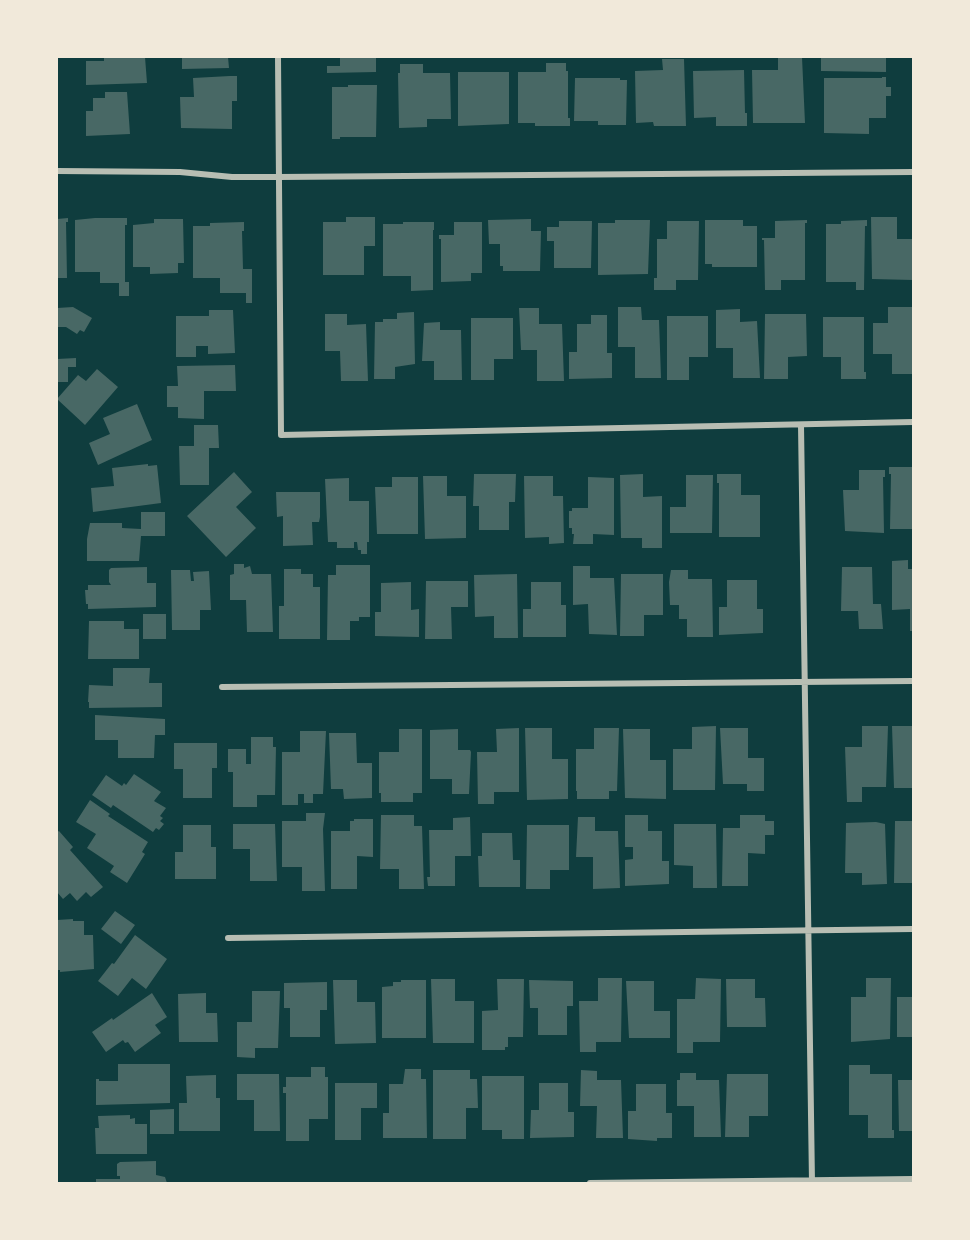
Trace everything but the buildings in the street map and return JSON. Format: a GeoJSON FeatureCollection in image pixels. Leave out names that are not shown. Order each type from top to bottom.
{"type":"FeatureCollection","features":[{"type":"Feature","properties":{"kind":"street"},"geometry":{"type":"LineString","coordinates":[[278,57],[281,435],[913,422]]}},
{"type":"Feature","properties":{"kind":"street"},"geometry":{"type":"LineString","coordinates":[[57,171],[180,172],[232,177],[913,172]]}},
{"type":"Feature","properties":{"kind":"street"},"geometry":{"type":"LineString","coordinates":[[801,425],[812,1182]]}},
{"type":"Feature","properties":{"kind":"street"},"geometry":{"type":"LineString","coordinates":[[222,687],[913,681]]}},
{"type":"Feature","properties":{"kind":"street"},"geometry":{"type":"LineString","coordinates":[[228,938],[913,928]]}},
{"type":"Feature","properties":{"kind":"street"},"geometry":{"type":"LineString","coordinates":[[590,1183],[913,1179]]}}]}
